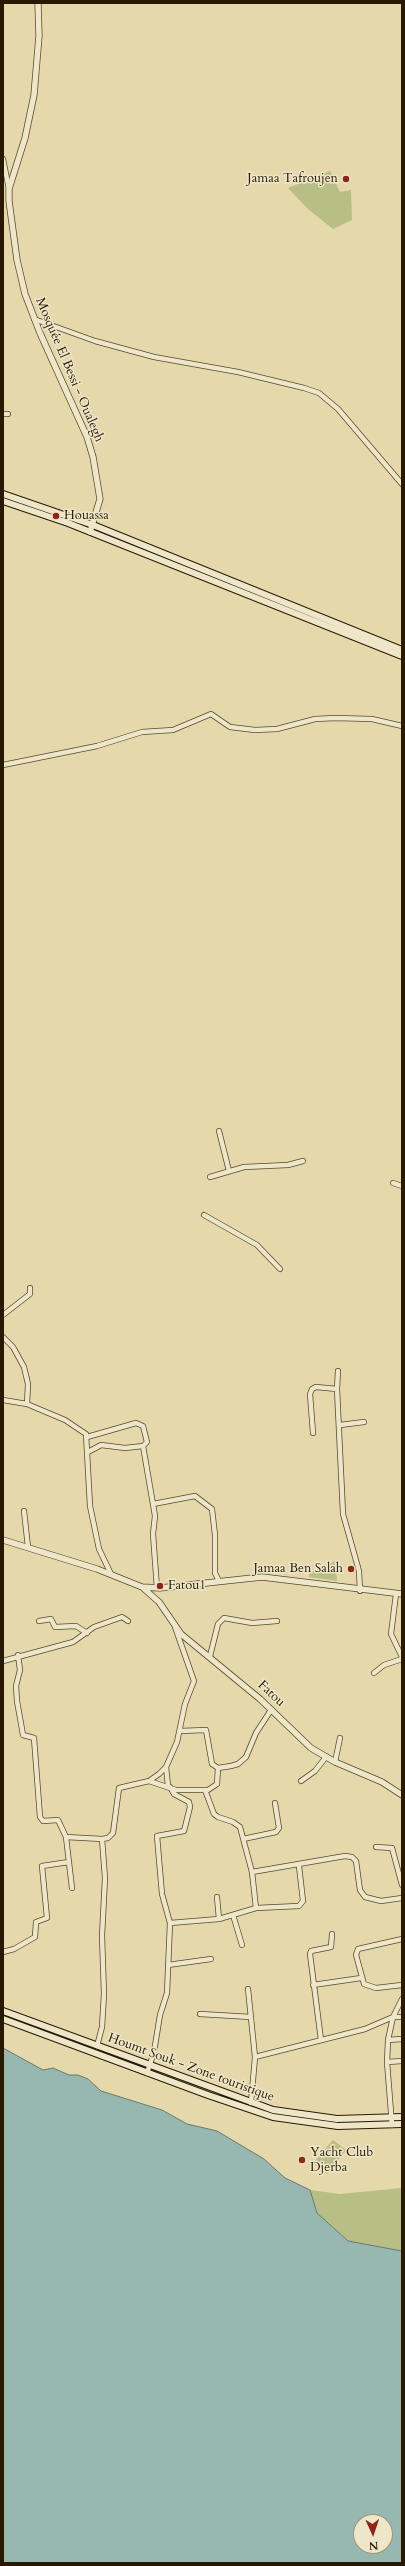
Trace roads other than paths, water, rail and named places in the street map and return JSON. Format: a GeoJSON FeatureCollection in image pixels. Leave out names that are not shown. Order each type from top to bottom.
{"type":"FeatureCollection","features":[{"type":"Feature","properties":{"kind":"main road"},"geometry":{"type":"LineString","coordinates":[[3,494],[93,525],[387,647],[402,656]]}},
{"type":"Feature","properties":{"kind":"main road"},"geometry":{"type":"LineString","coordinates":[[3,501],[90,532],[295,610]]}},
{"type":"Feature","properties":{"kind":"main road"},"geometry":{"type":"LineString","coordinates":[[387,647],[402,650]]}},
{"type":"Feature","properties":{"kind":"main road","name":"Houmt Souk - Zone touristique"},"geometry":{"type":"LineString","coordinates":[[3,2011],[251,2103],[287,2113],[322,2118],[392,2118],[402,2116]]}},
{"type":"Feature","properties":{"kind":"main road"},"geometry":{"type":"LineString","coordinates":[[3,2019],[147,2073],[273,2117],[322,2125],[402,2124]]}},
{"type":"Feature","properties":{"kind":"street","name":"Mosquée El Bessi - Oualegh"},"geometry":{"type":"LineString","coordinates":[[38,3],[39,36],[34,95],[25,138],[9,189],[17,260],[25,294],[34,319],[89,444],[100,494],[97,516],[90,532]]}},
{"type":"Feature","properties":{"kind":"street"},"geometry":{"type":"LineString","coordinates":[[3,159],[9,189]]}},
{"type":"Feature","properties":{"kind":"street"},"geometry":{"type":"LineString","coordinates":[[34,319],[95,341],[154,357],[238,372],[304,388],[319,394],[343,414],[402,484]]}},
{"type":"Feature","properties":{"kind":"street"},"geometry":{"type":"LineString","coordinates":[[97,516],[102,529]]}},
{"type":"Feature","properties":{"kind":"street"},"geometry":{"type":"LineString","coordinates":[[3,765],[97,746],[142,732],[173,730],[210,714],[230,727],[255,730],[277,730],[315,719],[336,718],[372,719],[402,726]]}},
{"type":"Feature","properties":{"kind":"street"},"geometry":{"type":"LineString","coordinates":[[219,1131],[229,1171]]}},
{"type":"Feature","properties":{"kind":"street"},"geometry":{"type":"LineString","coordinates":[[210,1176],[244,1166],[288,1165],[302,1162]]}},
{"type":"Feature","properties":{"kind":"street"},"geometry":{"type":"LineString","coordinates":[[393,1183],[402,1186]]}},
{"type":"Feature","properties":{"kind":"street"},"geometry":{"type":"LineString","coordinates":[[204,1216],[257,1244],[280,1269]]}},
{"type":"Feature","properties":{"kind":"street"},"geometry":{"type":"LineString","coordinates":[[3,1315],[30,1294],[30,1288]]}},
{"type":"Feature","properties":{"kind":"street"},"geometry":{"type":"LineString","coordinates":[[3,1337],[13,1347],[24,1367],[28,1384],[27,1404]]}},
{"type":"Feature","properties":{"kind":"street"},"geometry":{"type":"LineString","coordinates":[[338,1371],[337,1389],[340,1425],[343,1514],[359,1570],[360,1591]]}},
{"type":"Feature","properties":{"kind":"street"},"geometry":{"type":"LineString","coordinates":[[313,1433],[310,1394],[312,1389],[316,1387],[337,1389]]}},
{"type":"Feature","properties":{"kind":"street"},"geometry":{"type":"LineString","coordinates":[[3,1400],[27,1404],[77,1427],[90,1436],[93,1441],[101,1445],[125,1448],[143,1446],[146,1445],[147,1437],[143,1426],[140,1423],[90,1436]]}},
{"type":"Feature","properties":{"kind":"street"},"geometry":{"type":"LineString","coordinates":[[340,1425],[364,1422]]}},
{"type":"Feature","properties":{"kind":"street"},"geometry":{"type":"LineString","coordinates":[[90,1436],[87,1477],[90,1506],[100,1553],[111,1574]]}},
{"type":"Feature","properties":{"kind":"street"},"geometry":{"type":"LineString","coordinates":[[88,1452],[101,1445]]}},
{"type":"Feature","properties":{"kind":"street"},"geometry":{"type":"LineString","coordinates":[[143,1446],[153,1504],[158,1588],[156,1593],[159,1602]]}},
{"type":"Feature","properties":{"kind":"street"},"geometry":{"type":"LineString","coordinates":[[153,1504],[195,1496],[212,1509],[215,1535],[215,1573],[219,1581]]}},
{"type":"Feature","properties":{"kind":"street"},"geometry":{"type":"LineString","coordinates":[[24,1511],[28,1547]]}},
{"type":"Feature","properties":{"kind":"street","name":"Fatou"},"geometry":{"type":"LineString","coordinates":[[3,1540],[111,1574],[142,1587],[159,1602],[174,1627],[210,1656],[305,1742],[335,1762],[382,1782],[402,1795]]}},
{"type":"Feature","properties":{"kind":"street","name":"Fatou"},"geometry":{"type":"LineString","coordinates":[[142,1587],[158,1588],[256,1577],[283,1578],[360,1591],[399,1594]]}},
{"type":"Feature","properties":{"kind":"street"},"geometry":{"type":"LineString","coordinates":[[374,1673],[384,1665],[402,1658],[391,1634],[399,1594]]}},
{"type":"Feature","properties":{"kind":"street"},"geometry":{"type":"LineString","coordinates":[[3,1661],[18,1655],[68,1644],[94,1627],[122,1617],[128,1621]]}},
{"type":"Feature","properties":{"kind":"street"},"geometry":{"type":"LineString","coordinates":[[210,1656],[218,1624],[224,1618],[252,1623],[277,1621]]}},
{"type":"Feature","properties":{"kind":"street"},"geometry":{"type":"LineString","coordinates":[[38,1621],[51,1620],[55,1627],[76,1626],[87,1633]]}},
{"type":"Feature","properties":{"kind":"street"},"geometry":{"type":"LineString","coordinates":[[66,1837],[108,1838],[113,1833],[119,1788],[149,1781],[166,1767],[180,1731],[185,1704],[194,1681],[174,1627]]}},
{"type":"Feature","properties":{"kind":"street"},"geometry":{"type":"LineString","coordinates":[[18,1655],[20,1670],[16,1686],[17,1701],[23,1736],[34,1738],[40,1817],[43,1821],[58,1820],[66,1837],[72,1888]]}},
{"type":"Feature","properties":{"kind":"street"},"geometry":{"type":"LineString","coordinates":[[180,1731],[206,1730],[212,1764],[218,1768],[238,1764],[246,1756],[256,1733],[271,1710]]}},
{"type":"Feature","properties":{"kind":"street"},"geometry":{"type":"LineString","coordinates":[[335,1762],[340,1738]]}},
{"type":"Feature","properties":{"kind":"street"},"geometry":{"type":"LineString","coordinates":[[301,1781],[315,1771],[326,1757]]}},
{"type":"Feature","properties":{"kind":"street"},"geometry":{"type":"LineString","coordinates":[[147,2073],[160,2015],[166,1999],[170,1923],[162,1894],[157,1836],[184,1831],[190,1807],[189,1802],[178,1797],[169,1786],[166,1767]]}},
{"type":"Feature","properties":{"kind":"street"},"geometry":{"type":"LineString","coordinates":[[149,1781],[181,1791],[205,1790],[217,1784],[218,1768]]}},
{"type":"Feature","properties":{"kind":"street"},"geometry":{"type":"LineString","coordinates":[[205,1790],[214,1814],[237,1824],[243,1839],[252,1872],[256,1908]]}},
{"type":"Feature","properties":{"kind":"street"},"geometry":{"type":"LineString","coordinates":[[243,1839],[276,1832],[279,1828],[275,1803]]}},
{"type":"Feature","properties":{"kind":"street"},"geometry":{"type":"LineString","coordinates":[[97,2046],[102,2027],[104,1994],[102,1936],[106,1878],[102,1839]]}},
{"type":"Feature","properties":{"kind":"street"},"geometry":{"type":"LineString","coordinates":[[376,1847],[392,1848],[402,1886]]}},
{"type":"Feature","properties":{"kind":"street"},"geometry":{"type":"LineString","coordinates":[[252,1872],[299,1866],[338,1856],[352,1857],[357,1866],[360,1890],[365,1897],[381,1901],[402,1898]]}},
{"type":"Feature","properties":{"kind":"street"},"geometry":{"type":"LineString","coordinates":[[3,1952],[14,1949],[35,1937],[36,1922],[47,1918],[42,1866],[69,1862]]}},
{"type":"Feature","properties":{"kind":"street"},"geometry":{"type":"LineString","coordinates":[[170,1923],[219,1919],[256,1908],[291,1908],[302,1904],[299,1866]]}},
{"type":"Feature","properties":{"kind":"street"},"geometry":{"type":"LineString","coordinates":[[217,1897],[219,1919]]}},
{"type":"Feature","properties":{"kind":"street"},"geometry":{"type":"LineString","coordinates":[[233,1915],[242,1945]]}},
{"type":"Feature","properties":{"kind":"street"},"geometry":{"type":"LineString","coordinates":[[321,2040],[310,1952],[331,1947],[332,1934]]}},
{"type":"Feature","properties":{"kind":"street"},"geometry":{"type":"LineString","coordinates":[[402,1940],[356,1951],[361,1978],[364,1984],[371,1988],[402,1985]]}},
{"type":"Feature","properties":{"kind":"street"},"geometry":{"type":"LineString","coordinates":[[168,1965],[211,1959]]}},
{"type":"Feature","properties":{"kind":"street"},"geometry":{"type":"LineString","coordinates":[[313,1985],[361,1978]]}},
{"type":"Feature","properties":{"kind":"street"},"geometry":{"type":"LineString","coordinates":[[248,1989],[255,2057],[251,2103]]}},
{"type":"Feature","properties":{"kind":"street"},"geometry":{"type":"LineString","coordinates":[[392,2124],[387,2062],[388,2040],[394,2017],[402,1999]]}},
{"type":"Feature","properties":{"kind":"street"},"geometry":{"type":"LineString","coordinates":[[200,2014],[251,2018]]}},
{"type":"Feature","properties":{"kind":"street"},"geometry":{"type":"LineString","coordinates":[[255,2057],[366,2029],[394,2017],[402,2017]]}},
{"type":"Feature","properties":{"kind":"street"},"geometry":{"type":"LineString","coordinates":[[388,2040],[402,2039]]}},
{"type":"Feature","properties":{"kind":"street"},"geometry":{"type":"LineString","coordinates":[[387,2062],[402,2061]]}},
{"type":"Feature","properties":{"kind":"water"},"geometry":{"type":"Polygon","coordinates":[[[3,2048],[43,2070],[53,2068],[69,2075],[78,2075],[88,2079],[101,2091],[162,2110],[187,2124],[217,2131],[264,2159],[285,2178],[310,2190],[317,2213],[348,2241],[402,2251],[402,2563],[3,2563],[3,2048]]]}},
{"type":"Feature","properties":{"kind":"place","name":"Jamaa Tafroujen"},"geometry":{"type":"Point","coordinates":[346,179]}},
{"type":"Feature","properties":{"kind":"place","name":"Houassa"},"geometry":{"type":"Point","coordinates":[56,516]}},
{"type":"Feature","properties":{"kind":"place","name":"Jamaa Ben Salah"},"geometry":{"type":"Point","coordinates":[351,1569]}},
{"type":"Feature","properties":{"kind":"place","name":"Fatou1"},"geometry":{"type":"Point","coordinates":[160,1586]}},
{"type":"Feature","properties":{"kind":"place","name":"Yacht Club Djerba"},"geometry":{"type":"Point","coordinates":[302,2160]}}]}
